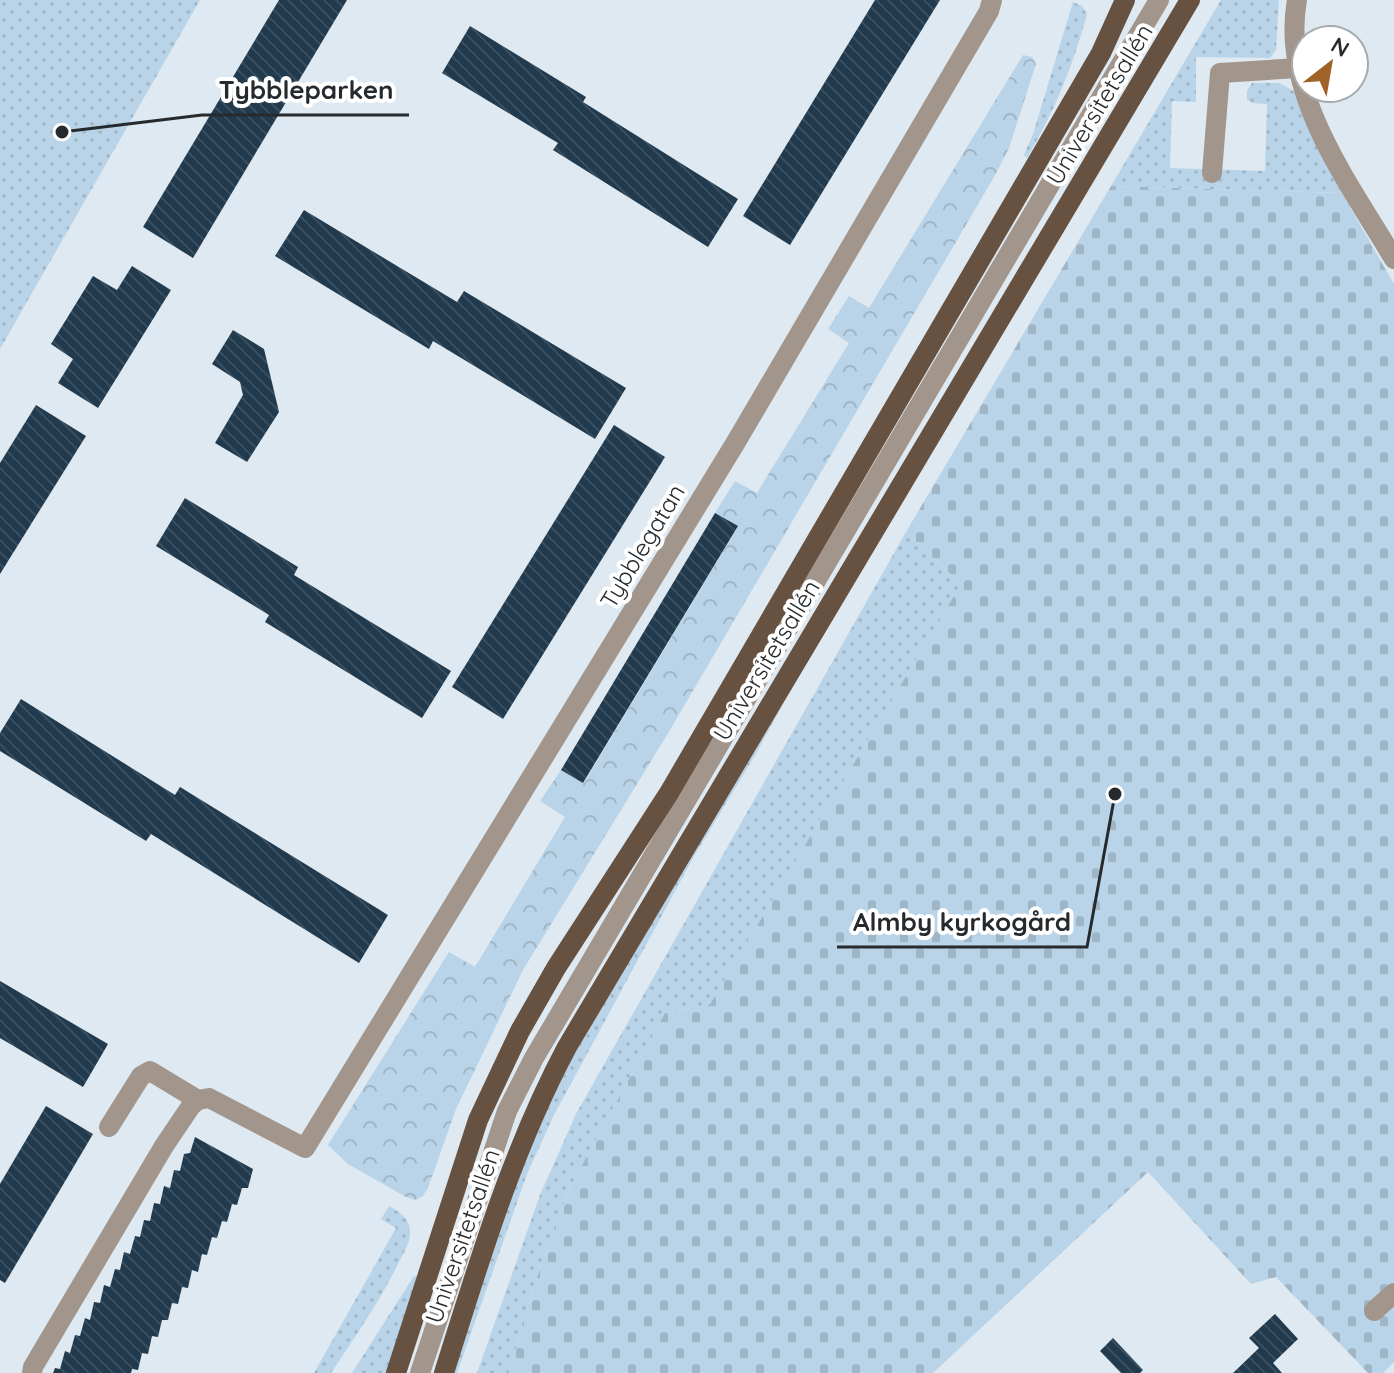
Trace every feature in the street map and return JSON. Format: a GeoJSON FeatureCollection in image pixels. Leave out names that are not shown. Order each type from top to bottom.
{"type":"FeatureCollection","features":[{"type":"Feature","properties":{"kind":"main road","name":"Universitetsallén"},"geometry":{"type":"LineString","coordinates":[[396,1373],[478,1120],[520,1031],[556,968],[669,793],[1101,53],[1125,0]]}},
{"type":"Feature","properties":{"kind":"main road","name":"Universitetsallén"},"geometry":{"type":"LineString","coordinates":[[444,1373],[494,1216],[531,1120],[567,1047],[1190,0]]}},
{"type":"Feature","properties":{"kind":"street","name":"Tybblegatan"},"geometry":{"type":"LineString","coordinates":[[198,1100],[209,1098],[305,1148],[736,442],[989,11],[992,0]]}},
{"type":"Feature","properties":{"kind":"street"},"geometry":{"type":"LineString","coordinates":[[420,1373],[507,1111],[534,1058],[1159,0]]}},
{"type":"Feature","properties":{"kind":"street"},"geometry":{"type":"LineString","coordinates":[[1295,24],[1297,0]]}},
{"type":"Feature","properties":{"kind":"street"},"geometry":{"type":"LineString","coordinates":[[1212,173],[1220,73],[1290,69]]}},
{"type":"Feature","properties":{"kind":"street"},"geometry":{"type":"LineString","coordinates":[[1309,104],[1314,119],[1394,259]]}},
{"type":"Feature","properties":{"kind":"street"},"geometry":{"type":"LineString","coordinates":[[32,1373],[164,1146],[198,1100],[150,1071],[141,1076],[109,1127]]}},
{"type":"Feature","properties":{"kind":"street"},"geometry":{"type":"LineString","coordinates":[[1374,1311],[1394,1293]]}},
{"type":"Feature","properties":{"kind":"green space"},"geometry":{"type":"Polygon","coordinates":[[[0,0],[200,0],[0,349],[0,0]]]}},
{"type":"Feature","properties":{"kind":"green space"},"geometry":{"type":"Polygon","coordinates":[[[1221,0],[1279,0],[1276,50],[1270,58],[1196,57],[1196,102],[1172,101],[1170,168],[1265,171],[1267,104],[1252,103],[1247,99],[1247,91],[1252,83],[1279,83],[1290,89],[1290,104],[1299,104],[1322,158],[1342,193],[1111,186],[1221,0]]]}},
{"type":"Feature","properties":{"kind":"green space"},"geometry":{"type":"Polygon","coordinates":[[[1073,2],[1082,6],[1087,14],[1082,33],[1054,106],[1027,158],[1024,155],[1073,2]]]}},
{"type":"Feature","properties":{"kind":"green space"},"geometry":{"type":"Polygon","coordinates":[[[1023,55],[1032,57],[1036,64],[1009,148],[994,177],[667,735],[523,970],[456,1109],[428,1188],[423,1196],[415,1200],[348,1164],[328,1145],[449,952],[475,967],[565,817],[540,801],[561,770],[584,783],[738,527],[715,513],[735,481],[757,493],[849,343],[828,329],[849,296],[869,308],[1023,55]]]}},
{"type":"Feature","properties":{"kind":"green space"},"geometry":{"type":"Polygon","coordinates":[[[1111,186],[1342,193],[1394,284],[1394,1362],[1383,1373],[1368,1373],[1276,1277],[1251,1284],[1148,1172],[933,1373],[509,1373],[532,1291],[569,1189],[665,1013],[710,1004],[961,584],[906,532],[1111,186]]]}},
{"type":"Feature","properties":{"kind":"green space"},"geometry":{"type":"Polygon","coordinates":[[[906,532],[961,584],[710,1004],[665,1013],[569,1189],[532,1291],[509,1373],[477,1373],[540,1195],[576,1114],[906,532]]]}},
{"type":"Feature","properties":{"kind":"green space"},"geometry":{"type":"Polygon","coordinates":[[[784,702],[693,858],[554,1115],[527,1174],[457,1373],[447,1373],[511,1179],[560,1073],[784,702]]]}},
{"type":"Feature","properties":{"kind":"green space"},"geometry":{"type":"Polygon","coordinates":[[[389,1206],[409,1224],[410,1237],[406,1248],[375,1305],[331,1373],[314,1373],[396,1228],[381,1219],[389,1206]]]}},
{"type":"Feature","properties":{"kind":"green space"},"geometry":{"type":"Polygon","coordinates":[[[414,1276],[420,1276],[391,1373],[352,1373],[414,1276]]]}},
{"type":"Feature","properties":{"kind":"building"},"geometry":{"type":"Polygon","coordinates":[[[279,0],[347,0],[193,258],[143,227],[279,0]]]}},
{"type":"Feature","properties":{"kind":"building"},"geometry":{"type":"Polygon","coordinates":[[[875,0],[940,0],[790,245],[743,216],[875,0]]]}},
{"type":"Feature","properties":{"kind":"building"},"geometry":{"type":"Polygon","coordinates":[[[470,26],[586,97],[583,102],[738,199],[708,247],[553,150],[558,143],[442,73],[470,26]]]}},
{"type":"Feature","properties":{"kind":"building"},"geometry":{"type":"Polygon","coordinates":[[[304,210],[457,302],[464,291],[626,388],[595,439],[433,341],[429,349],[275,256],[304,210]]]}},
{"type":"Feature","properties":{"kind":"building"},"geometry":{"type":"Polygon","coordinates":[[[132,266],[171,290],[98,408],[58,383],[73,359],[51,344],[93,276],[117,290],[132,266]]]}},
{"type":"Feature","properties":{"kind":"building"},"geometry":{"type":"Polygon","coordinates":[[[233,330],[264,349],[279,412],[247,462],[215,443],[243,395],[240,382],[212,364],[233,330]]]}},
{"type":"Feature","properties":{"kind":"building"},"geometry":{"type":"Polygon","coordinates":[[[36,405],[86,436],[0,574],[0,463],[36,405]]]}},
{"type":"Feature","properties":{"kind":"building"},"geometry":{"type":"Polygon","coordinates":[[[614,425],[665,457],[503,719],[452,687],[614,425]]]}},
{"type":"Feature","properties":{"kind":"building"},"geometry":{"type":"Polygon","coordinates":[[[185,498],[298,567],[294,575],[451,671],[422,718],[265,622],[269,615],[156,546],[185,498]]]}},
{"type":"Feature","properties":{"kind":"building"},"geometry":{"type":"Polygon","coordinates":[[[715,513],[738,526],[583,783],[561,770],[715,513]]]}},
{"type":"Feature","properties":{"kind":"building"},"geometry":{"type":"Polygon","coordinates":[[[21,699],[175,795],[180,787],[388,915],[359,963],[151,834],[146,841],[0,751],[0,733],[21,699]]]}},
{"type":"Feature","properties":{"kind":"building"},"geometry":{"type":"Polygon","coordinates":[[[0,981],[108,1044],[83,1087],[0,1038],[0,981]]]}},
{"type":"Feature","properties":{"kind":"building"},"geometry":{"type":"Polygon","coordinates":[[[46,1106],[93,1134],[5,1283],[0,1280],[0,1184],[46,1106]]]}},
{"type":"Feature","properties":{"kind":"building"},"geometry":{"type":"Polygon","coordinates":[[[195,1137],[253,1169],[248,1188],[242,1188],[237,1205],[232,1204],[227,1222],[222,1221],[217,1238],[212,1237],[207,1255],[202,1254],[198,1272],[192,1270],[188,1288],[182,1287],[178,1304],[172,1303],[168,1320],[162,1320],[158,1337],[152,1336],[148,1354],[142,1353],[138,1370],[132,1369],[131,1373],[53,1373],[55,1368],[60,1369],[65,1351],[70,1353],[75,1335],[80,1336],[85,1318],[90,1320],[94,1302],[100,1303],[104,1285],[110,1287],[115,1269],[120,1270],[124,1252],[130,1254],[135,1236],[140,1237],[144,1220],[150,1221],[154,1203],[160,1204],[164,1186],[170,1188],[174,1170],[180,1171],[184,1154],[190,1153],[195,1137]]]}},
{"type":"Feature","properties":{"kind":"building"},"geometry":{"type":"Polygon","coordinates":[[[1275,1314],[1298,1339],[1273,1363],[1282,1373],[1233,1373],[1259,1348],[1249,1338],[1275,1314]]]}},
{"type":"Feature","properties":{"kind":"building"},"geometry":{"type":"Polygon","coordinates":[[[1113,1338],[1143,1370],[1140,1373],[1121,1373],[1100,1351],[1113,1338]]]}},
{"type":"Feature","properties":{"kind":"place","name":"Tybbleparken"},"geometry":{"type":"Point","coordinates":[62,132]}},
{"type":"Feature","properties":{"kind":"place","name":"Almby kyrkogård"},"geometry":{"type":"Point","coordinates":[1115,794]}}]}
